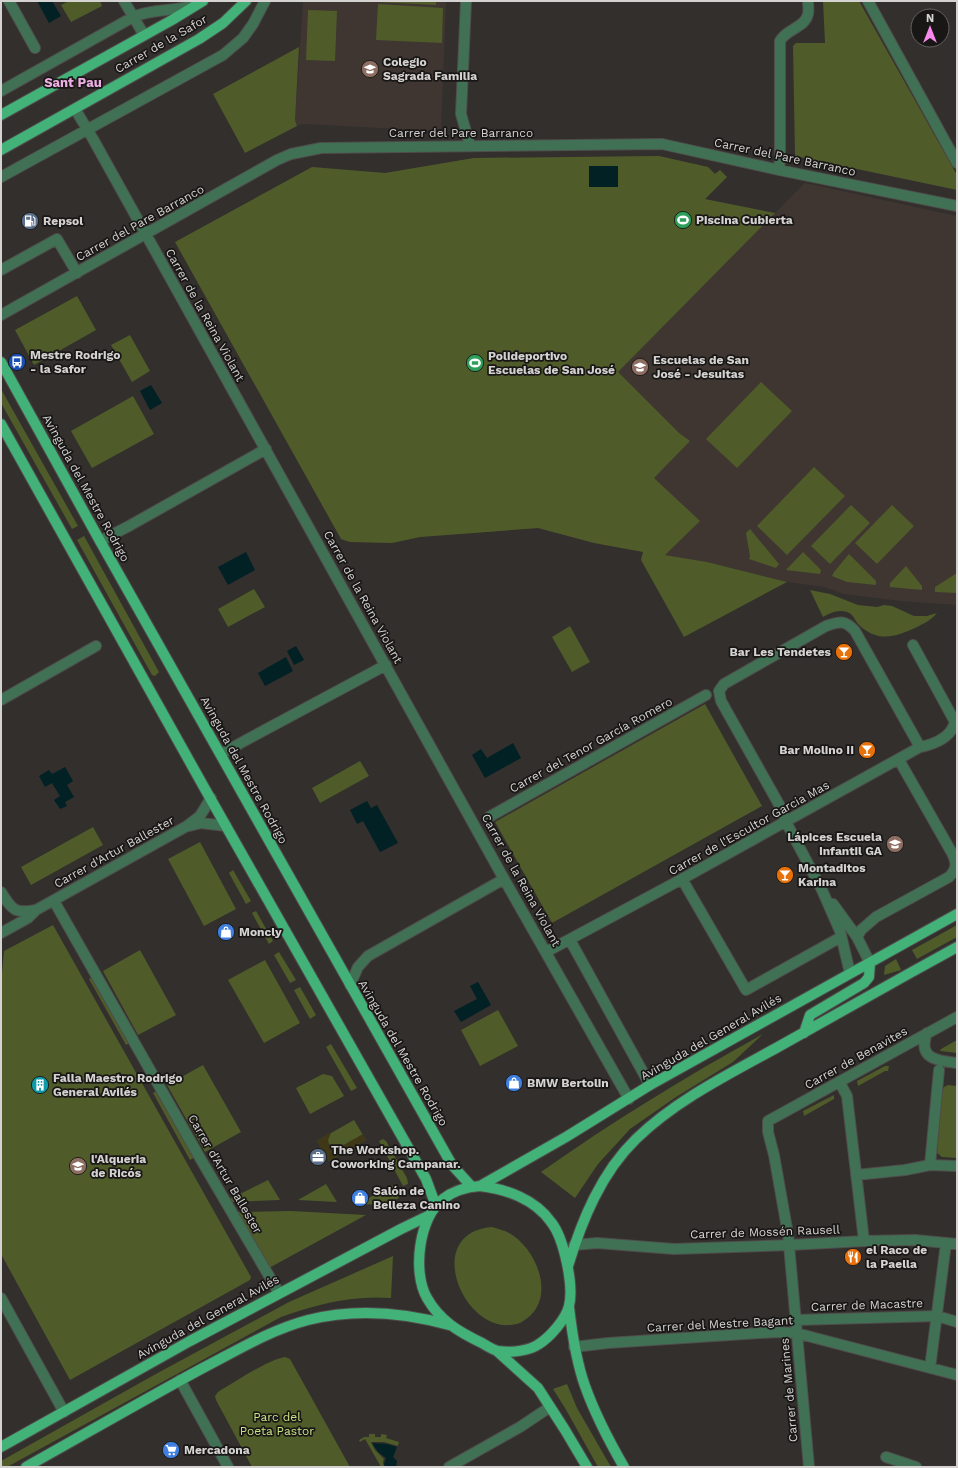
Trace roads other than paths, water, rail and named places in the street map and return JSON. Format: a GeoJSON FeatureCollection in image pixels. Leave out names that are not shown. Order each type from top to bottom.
{"type":"FeatureCollection","features":[{"type":"Feature","properties":{"kind":"main road","name":"Carrer de la Safor"},"geometry":{"type":"LineString","coordinates":[[1,150],[199,39],[223,23],[246,1]]}},
{"type":"Feature","properties":{"kind":"main road","name":"Carrer de la Safor"},"geometry":{"type":"LineString","coordinates":[[1,115],[202,2]]}},
{"type":"Feature","properties":{"kind":"main road","name":"Avinguda del Mestre Rodrigo"},"geometry":{"type":"LineString","coordinates":[[1,362],[100,541],[452,1165],[476,1187]]}},
{"type":"Feature","properties":{"kind":"main road"},"geometry":{"type":"LineString","coordinates":[[1,424],[426,1180],[436,1206]]}},
{"type":"Feature","properties":{"kind":"main road","name":"Avinguda del General Avilés"},"geometry":{"type":"LineString","coordinates":[[449,1325],[426,1297],[421,1281],[419,1252],[430,1215],[442,1199],[459,1190],[476,1187],[534,1156],[650,1085],[957,914]]}},
{"type":"Feature","properties":{"kind":"main road"},"geometry":{"type":"LineString","coordinates":[[568,1266],[574,1244],[589,1208],[603,1181],[636,1139],[696,1094],[957,947]]}},
{"type":"Feature","properties":{"kind":"main road"},"geometry":{"type":"LineString","coordinates":[[804,1033],[810,1015],[864,983],[869,977],[870,963]]}},
{"type":"Feature","properties":{"kind":"main road"},"geometry":{"type":"LineString","coordinates":[[476,1187],[494,1188],[508,1192],[531,1204],[552,1222],[559,1237],[568,1266],[569,1307],[574,1347],[583,1380],[591,1403],[624,1467]]}},
{"type":"Feature","properties":{"kind":"main road","name":"Avinguda del General Avilés"},"geometry":{"type":"LineString","coordinates":[[1,1447],[190,1341],[430,1215]]}},
{"type":"Feature","properties":{"kind":"main road"},"geometry":{"type":"LineString","coordinates":[[497,1351],[516,1351],[535,1347],[546,1339],[560,1324],[569,1307]]}},
{"type":"Feature","properties":{"kind":"main road"},"geometry":{"type":"LineString","coordinates":[[26,1467],[180,1380],[266,1336],[288,1326],[309,1320],[351,1313],[395,1313],[423,1318],[449,1325],[497,1351],[535,1385],[587,1467]]}},
{"type":"Feature","properties":{"kind":"street"},"geometry":{"type":"LineString","coordinates":[[9,1],[35,48]]}},
{"type":"Feature","properties":{"kind":"street"},"geometry":{"type":"LineString","coordinates":[[124,1],[144,35]]}},
{"type":"Feature","properties":{"kind":"street"},"geometry":{"type":"LineString","coordinates":[[1,177],[223,54],[243,38],[253,24],[265,1]]}},
{"type":"Feature","properties":{"kind":"street"},"geometry":{"type":"LineString","coordinates":[[466,1],[461,114],[470,146]]}},
{"type":"Feature","properties":{"kind":"street"},"geometry":{"type":"LineString","coordinates":[[779,170],[780,41],[782,37],[805,21],[808,15],[808,1]]}},
{"type":"Feature","properties":{"kind":"street"},"geometry":{"type":"LineString","coordinates":[[868,1],[953,147],[957,163]]}},
{"type":"Feature","properties":{"kind":"street"},"geometry":{"type":"LineString","coordinates":[[1,91],[133,17],[149,12],[183,8],[202,2]]}},
{"type":"Feature","properties":{"kind":"street","name":"Carrer de la Reina Violant"},"geometry":{"type":"LineString","coordinates":[[75,109],[386,664],[504,880],[629,1099]]}},
{"type":"Feature","properties":{"kind":"street","name":"Carrer del Pare Barranco"},"geometry":{"type":"LineString","coordinates":[[1,315],[278,160],[291,154],[321,148],[662,144],[779,170],[957,206]]}},
{"type":"Feature","properties":{"kind":"street"},"geometry":{"type":"LineString","coordinates":[[1,270],[57,239],[77,273]]}},
{"type":"Feature","properties":{"kind":"street"},"geometry":{"type":"LineString","coordinates":[[100,541],[266,449]]}},
{"type":"Feature","properties":{"kind":"street"},"geometry":{"type":"LineString","coordinates":[[850,973],[841,937],[822,890],[786,822],[781,808],[721,701],[719,691],[724,684],[826,626],[844,622],[855,631],[920,747]]}},
{"type":"Feature","properties":{"kind":"street"},"geometry":{"type":"LineString","coordinates":[[913,645],[956,721]]}},
{"type":"Feature","properties":{"kind":"street"},"geometry":{"type":"LineString","coordinates":[[1,700],[96,646]]}},
{"type":"Feature","properties":{"kind":"street"},"geometry":{"type":"LineString","coordinates":[[221,754],[386,664]]}},
{"type":"Feature","properties":{"kind":"street","name":"Carrer del Tenor García Romero"},"geometry":{"type":"LineString","coordinates":[[489,817],[706,695]]}},
{"type":"Feature","properties":{"kind":"street","name":"Carrer de l'Escultor Garcia Mas"},"geometry":{"type":"LineString","coordinates":[[546,952],[786,822],[920,747],[934,743],[947,736],[954,728],[956,721]]}},
{"type":"Feature","properties":{"kind":"street"},"geometry":{"type":"LineString","coordinates":[[857,937],[860,931],[867,924],[883,912],[950,876],[954,872],[956,866],[956,860],[899,760]]}},
{"type":"Feature","properties":{"kind":"street","name":"Carrer d'Artur Ballester"},"geometry":{"type":"LineString","coordinates":[[1,892],[10,907],[14,910],[25,912],[36,910],[187,826],[200,816],[210,798]]}},
{"type":"Feature","properties":{"kind":"street","name":"Carrer d'Artur Ballester"},"geometry":{"type":"LineString","coordinates":[[187,826],[201,823],[226,826]]}},
{"type":"Feature","properties":{"kind":"street","name":"Avinguda del General Avilés"},"geometry":{"type":"LineString","coordinates":[[682,879],[746,990],[841,937]]}},
{"type":"Feature","properties":{"kind":"street"},"geometry":{"type":"LineString","coordinates":[[350,985],[358,967],[368,956],[504,880]]}},
{"type":"Feature","properties":{"kind":"street"},"geometry":{"type":"LineString","coordinates":[[822,890],[857,937],[870,963]]}},
{"type":"Feature","properties":{"kind":"street","name":"Carrer d'Artur Ballester"},"geometry":{"type":"LineString","coordinates":[[54,901],[279,1293]]}},
{"type":"Feature","properties":{"kind":"street","name":"Carrer d'Artur Ballester"},"geometry":{"type":"LineString","coordinates":[[1,933],[28,918],[36,910]]}},
{"type":"Feature","properties":{"kind":"street","name":"Carrer de la Reina Violant"},"geometry":{"type":"LineString","coordinates":[[570,940],[650,1085]]}},
{"type":"Feature","properties":{"kind":"street","name":"Carrer de Benavites"},"geometry":{"type":"LineString","coordinates":[[768,1122],[957,1017]]}},
{"type":"Feature","properties":{"kind":"street"},"geometry":{"type":"LineString","coordinates":[[927,1033],[924,1044],[929,1056],[940,1061],[957,1063]]}},
{"type":"Feature","properties":{"kind":"street"},"geometry":{"type":"LineString","coordinates":[[930,1165],[939,1070]]}},
{"type":"Feature","properties":{"kind":"street"},"geometry":{"type":"LineString","coordinates":[[840,1083],[847,1096],[864,1241]]}},
{"type":"Feature","properties":{"kind":"street","name":"Carrer de Marines"},"geometry":{"type":"LineString","coordinates":[[768,1122],[768,1132],[774,1155],[790,1245],[796,1332],[809,1467]]}},
{"type":"Feature","properties":{"kind":"street"},"geometry":{"type":"LineString","coordinates":[[856,1175],[905,1170],[930,1165],[957,1166]]}},
{"type":"Feature","properties":{"kind":"street","name":"Carrer de Mossén Rausell"},"geometry":{"type":"LineString","coordinates":[[574,1244],[597,1243],[674,1249],[915,1240],[957,1244]]}},
{"type":"Feature","properties":{"kind":"street","name":"Carrer de Macastre"},"geometry":{"type":"LineString","coordinates":[[796,1320],[937,1316],[946,1243]]}},
{"type":"Feature","properties":{"kind":"street"},"geometry":{"type":"LineString","coordinates":[[1,1298],[64,1412]]}},
{"type":"Feature","properties":{"kind":"street"},"geometry":{"type":"LineString","coordinates":[[930,1368],[937,1316],[957,1322]]}},
{"type":"Feature","properties":{"kind":"street","name":"Carrer del Mestre Bagant"},"geometry":{"type":"LineString","coordinates":[[574,1347],[677,1338],[796,1332],[957,1375]]}},
{"type":"Feature","properties":{"kind":"street"},"geometry":{"type":"LineString","coordinates":[[180,1380],[228,1467]]}},
{"type":"Feature","properties":{"kind":"street"},"geometry":{"type":"LineString","coordinates":[[449,1467],[520,1427],[550,1407]]}},
{"type":"Feature","properties":{"kind":"street"},"geometry":{"type":"LineString","coordinates":[[886,1457],[916,1467]]}},
{"type":"Feature","properties":{"kind":"water"},"geometry":{"type":"Polygon","coordinates":[[[37,1],[52,1],[61,16],[49,23],[37,1]]]}},
{"type":"Feature","properties":{"kind":"water"},"geometry":{"type":"Polygon","coordinates":[[[589,166],[618,166],[618,187],[589,187],[589,166]]]}},
{"type":"Feature","properties":{"kind":"water"},"geometry":{"type":"Polygon","coordinates":[[[151,385],[162,403],[150,410],[140,391],[151,385]]]}},
{"type":"Feature","properties":{"kind":"water"},"geometry":{"type":"Polygon","coordinates":[[[246,552],[255,570],[228,585],[218,567],[246,552]]]}},
{"type":"Feature","properties":{"kind":"water"},"geometry":{"type":"Polygon","coordinates":[[[296,646],[304,660],[294,665],[287,651],[296,646]]]}},
{"type":"Feature","properties":{"kind":"water"},"geometry":{"type":"Polygon","coordinates":[[[286,657],[293,671],[265,686],[258,673],[286,657]]]}},
{"type":"Feature","properties":{"kind":"water"},"geometry":{"type":"Polygon","coordinates":[[[513,743],[521,758],[485,778],[472,755],[481,749],[487,758],[513,743]]]}},
{"type":"Feature","properties":{"kind":"water"},"geometry":{"type":"Polygon","coordinates":[[[65,767],[73,781],[67,785],[74,797],[65,802],[67,806],[60,809],[54,800],[60,796],[52,783],[45,787],[39,776],[49,770],[52,774],[65,767]]]}},
{"type":"Feature","properties":{"kind":"water"},"geometry":{"type":"Polygon","coordinates":[[[367,801],[371,808],[377,805],[398,843],[380,852],[363,821],[357,824],[350,810],[367,801]]]}},
{"type":"Feature","properties":{"kind":"water"},"geometry":{"type":"Polygon","coordinates":[[[478,982],[491,1005],[461,1022],[454,1011],[477,999],[470,986],[478,982]]]}},
{"type":"Feature","properties":{"kind":"water"},"geometry":{"type":"Polygon","coordinates":[[[372,1443],[387,1444],[397,1447],[393,1457],[397,1461],[396,1467],[385,1467],[384,1464],[386,1458],[378,1452],[372,1443]]]}},
{"type":"Feature","properties":{"kind":"place","name":"Colegio Sagrada Familia"},"geometry":{"type":"Point","coordinates":[370,69]}},
{"type":"Feature","properties":{"kind":"place","name":"Piscina Cubierta"},"geometry":{"type":"Point","coordinates":[683,220]}},
{"type":"Feature","properties":{"kind":"place","name":"Repsol"},"geometry":{"type":"Point","coordinates":[30,221]}},
{"type":"Feature","properties":{"kind":"place","name":"Mestre Rodrigo - la Safor"},"geometry":{"type":"Point","coordinates":[17,362]}},
{"type":"Feature","properties":{"kind":"place","name":"Polideportivo Escuelas de San José"},"geometry":{"type":"Point","coordinates":[475,363]}},
{"type":"Feature","properties":{"kind":"place","name":"Escuelas de San José - Jesuitas"},"geometry":{"type":"Point","coordinates":[640,367]}},
{"type":"Feature","properties":{"kind":"place","name":"Bar Les Tendetes"},"geometry":{"type":"Point","coordinates":[844,652]}},
{"type":"Feature","properties":{"kind":"place","name":"Bar Molino II"},"geometry":{"type":"Point","coordinates":[867,750]}},
{"type":"Feature","properties":{"kind":"place","name":"Lápices Escuela Infantil GA"},"geometry":{"type":"Point","coordinates":[895,844]}},
{"type":"Feature","properties":{"kind":"place","name":"Montaditos Karina"},"geometry":{"type":"Point","coordinates":[785,875]}},
{"type":"Feature","properties":{"kind":"place","name":"Moncly"},"geometry":{"type":"Point","coordinates":[226,932]}},
{"type":"Feature","properties":{"kind":"place","name":"BMW Bertolin"},"geometry":{"type":"Point","coordinates":[514,1083]}},
{"type":"Feature","properties":{"kind":"place","name":"Falla Maestro Rodrigo General Avilés"},"geometry":{"type":"Point","coordinates":[40,1085]}},
{"type":"Feature","properties":{"kind":"place","name":"The Workshop. Coworking Campanar."},"geometry":{"type":"Point","coordinates":[318,1157]}},
{"type":"Feature","properties":{"kind":"place","name":"l'Alqueria de Ricós"},"geometry":{"type":"Point","coordinates":[78,1166]}},
{"type":"Feature","properties":{"kind":"place","name":"Salón de Belleza Canino"},"geometry":{"type":"Point","coordinates":[360,1198]}},
{"type":"Feature","properties":{"kind":"place","name":"el Raco de la Paella"},"geometry":{"type":"Point","coordinates":[853,1257]}},
{"type":"Feature","properties":{"kind":"place","name":"Mercadona"},"geometry":{"type":"Point","coordinates":[171,1450]}},
{"type":"Feature","properties":{"kind":"district","name":"Sant Pau"},"geometry":{"type":"Point","coordinates":[73,82]}},
{"type":"Feature","properties":{"kind":"park label","name":"Parc del Poeta Pastor"},"geometry":{"type":"Point","coordinates":[277,1424]}}]}
